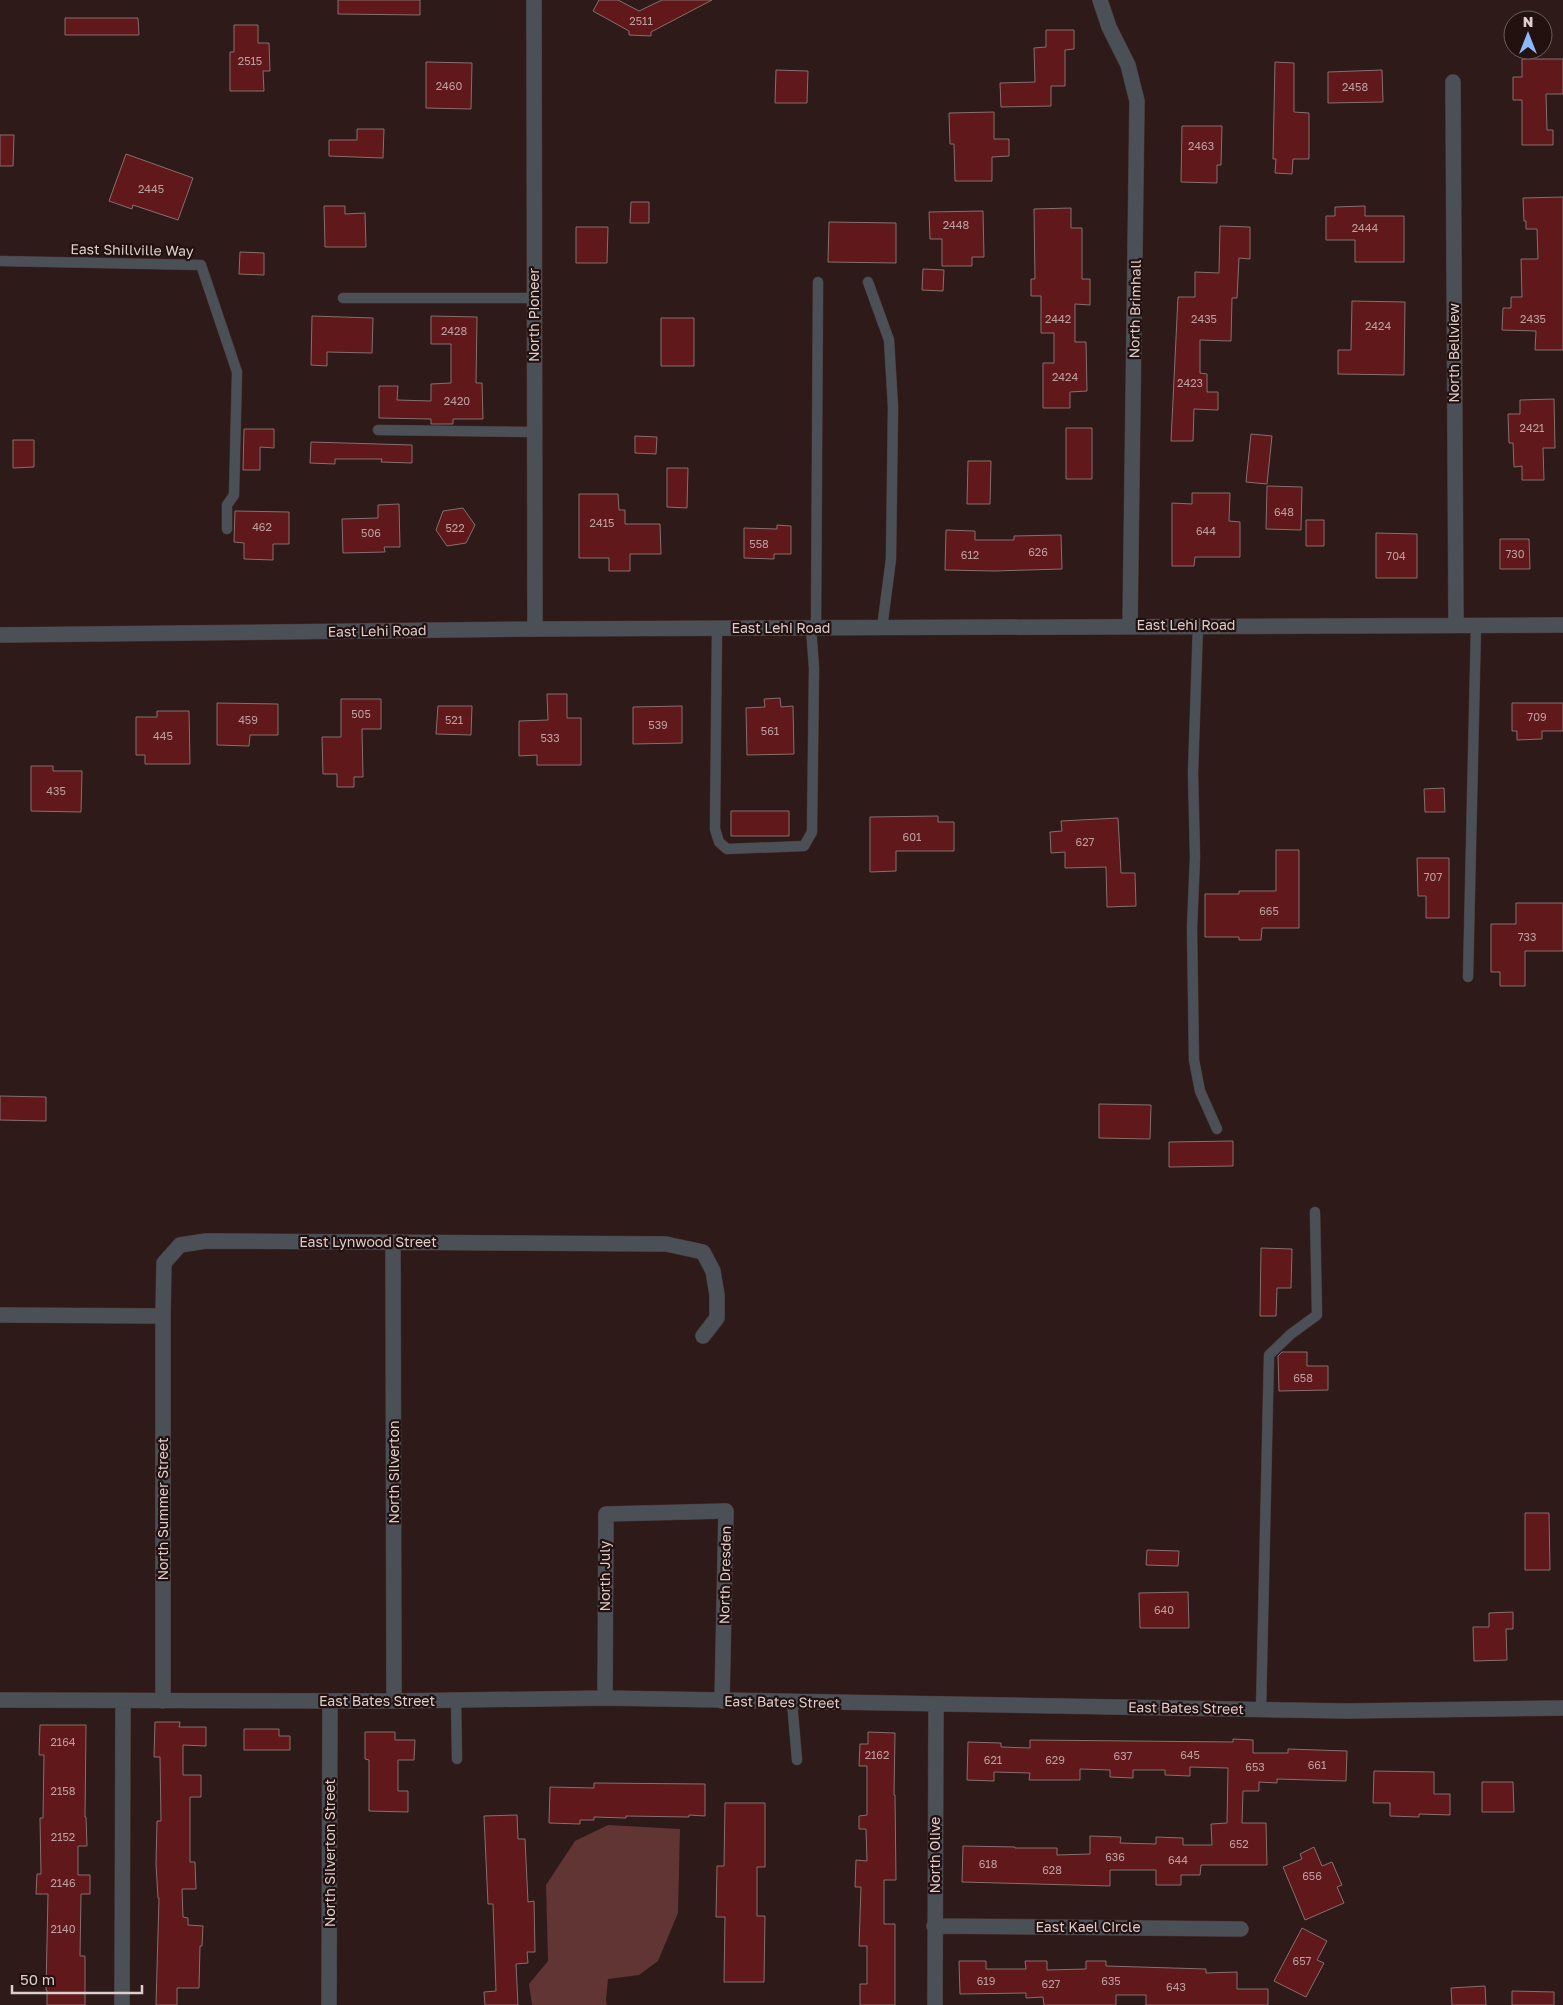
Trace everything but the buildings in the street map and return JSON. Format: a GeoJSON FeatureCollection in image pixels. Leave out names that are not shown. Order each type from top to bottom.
{"type":"FeatureCollection","features":[{"type":"Feature","properties":{"kind":"street","name":"North Pioneer"},"geometry":{"type":"LineString","coordinates":[[534,0],[535,629]]}},
{"type":"Feature","properties":{"kind":"street","name":"North Brimhall"},"geometry":{"type":"LineString","coordinates":[[1100,0],[1109,27],[1128,65],[1138,101],[1130,626]]}},
{"type":"Feature","properties":{"kind":"street","name":"North Bellview"},"geometry":{"type":"LineString","coordinates":[[1453,82],[1456,624]]}},
{"type":"Feature","properties":{"kind":"street","name":"East Lehi Road"},"geometry":{"type":"LineString","coordinates":[[0,635],[535,629],[1563,625]]}},
{"type":"Feature","properties":{"kind":"street","name":"East Lynwood Street"},"geometry":{"type":"LineString","coordinates":[[163,1316],[164,1263],[180,1245],[206,1241],[666,1244],[703,1252],[713,1271],[717,1295],[717,1318],[703,1336]]}},
{"type":"Feature","properties":{"kind":"street","name":"North Silverton"},"geometry":{"type":"LineString","coordinates":[[393,1242],[394,1701]]}},
{"type":"Feature","properties":{"kind":"street"},"geometry":{"type":"LineString","coordinates":[[0,1315],[163,1316]]}},
{"type":"Feature","properties":{"kind":"street","name":"North Summer Street"},"geometry":{"type":"LineString","coordinates":[[163,1316],[163,1701]]}},
{"type":"Feature","properties":{"kind":"street","name":"North Dresden"},"geometry":{"type":"LineString","coordinates":[[664,1512],[726,1511],[722,1701]]}},
{"type":"Feature","properties":{"kind":"street","name":"North July"},"geometry":{"type":"LineString","coordinates":[[605,1698],[606,1514],[664,1512]]}},
{"type":"Feature","properties":{"kind":"street","name":"East Bates Street"},"geometry":{"type":"LineString","coordinates":[[0,1700],[394,1701],[605,1698],[1347,1711],[1563,1708]]}},
{"type":"Feature","properties":{"kind":"street"},"geometry":{"type":"LineString","coordinates":[[122,2005],[123,1701]]}},
{"type":"Feature","properties":{"kind":"street","name":"North Silverton Street"},"geometry":{"type":"LineString","coordinates":[[329,2005],[330,1701]]}},
{"type":"Feature","properties":{"kind":"street","name":"North Olive"},"geometry":{"type":"LineString","coordinates":[[935,2005],[936,1704]]}},
{"type":"Feature","properties":{"kind":"street","name":"East Kael Circle"},"geometry":{"type":"LineString","coordinates":[[934,1926],[1241,1929]]}},
{"type":"Feature","properties":{"kind":"lane","name":"East Shillville Way"},"geometry":{"type":"LineString","coordinates":[[0,261],[201,265],[237,372],[234,495],[227,505],[227,529]]}},
{"type":"Feature","properties":{"kind":"lane"},"geometry":{"type":"LineString","coordinates":[[717,628],[716,829],[719,842],[727,849],[804,846],[812,832],[818,282]]}},
{"type":"Feature","properties":{"kind":"lane"},"geometry":{"type":"LineString","coordinates":[[868,282],[889,340],[893,406],[892,559],[882,628]]}},
{"type":"Feature","properties":{"kind":"lane"},"geometry":{"type":"LineString","coordinates":[[343,298],[534,298]]}},
{"type":"Feature","properties":{"kind":"lane"},"geometry":{"type":"LineString","coordinates":[[378,430],[534,432]]}},
{"type":"Feature","properties":{"kind":"lane"},"geometry":{"type":"LineString","coordinates":[[1198,625],[1193,773],[1195,856],[1192,928],[1194,1060],[1200,1091],[1217,1129]]}},
{"type":"Feature","properties":{"kind":"lane"},"geometry":{"type":"LineString","coordinates":[[1468,977],[1476,625]]}},
{"type":"Feature","properties":{"kind":"lane"},"geometry":{"type":"LineString","coordinates":[[1261,1710],[1269,1355],[1291,1334],[1317,1315],[1315,1212]]}},
{"type":"Feature","properties":{"kind":"lane"},"geometry":{"type":"LineString","coordinates":[[456,1700],[457,1759]]}},
{"type":"Feature","properties":{"kind":"lane"},"geometry":{"type":"LineString","coordinates":[[792,1702],[797,1760]]}},
{"type":"Feature","properties":{"kind":"shaded area"},"geometry":{"type":"Polygon","coordinates":[[[608,1825],[680,1829],[678,1913],[658,1961],[639,1975],[608,1979],[607,2005],[532,2005],[529,1984],[548,1961],[546,1885],[575,1841],[608,1825]]]}}]}
